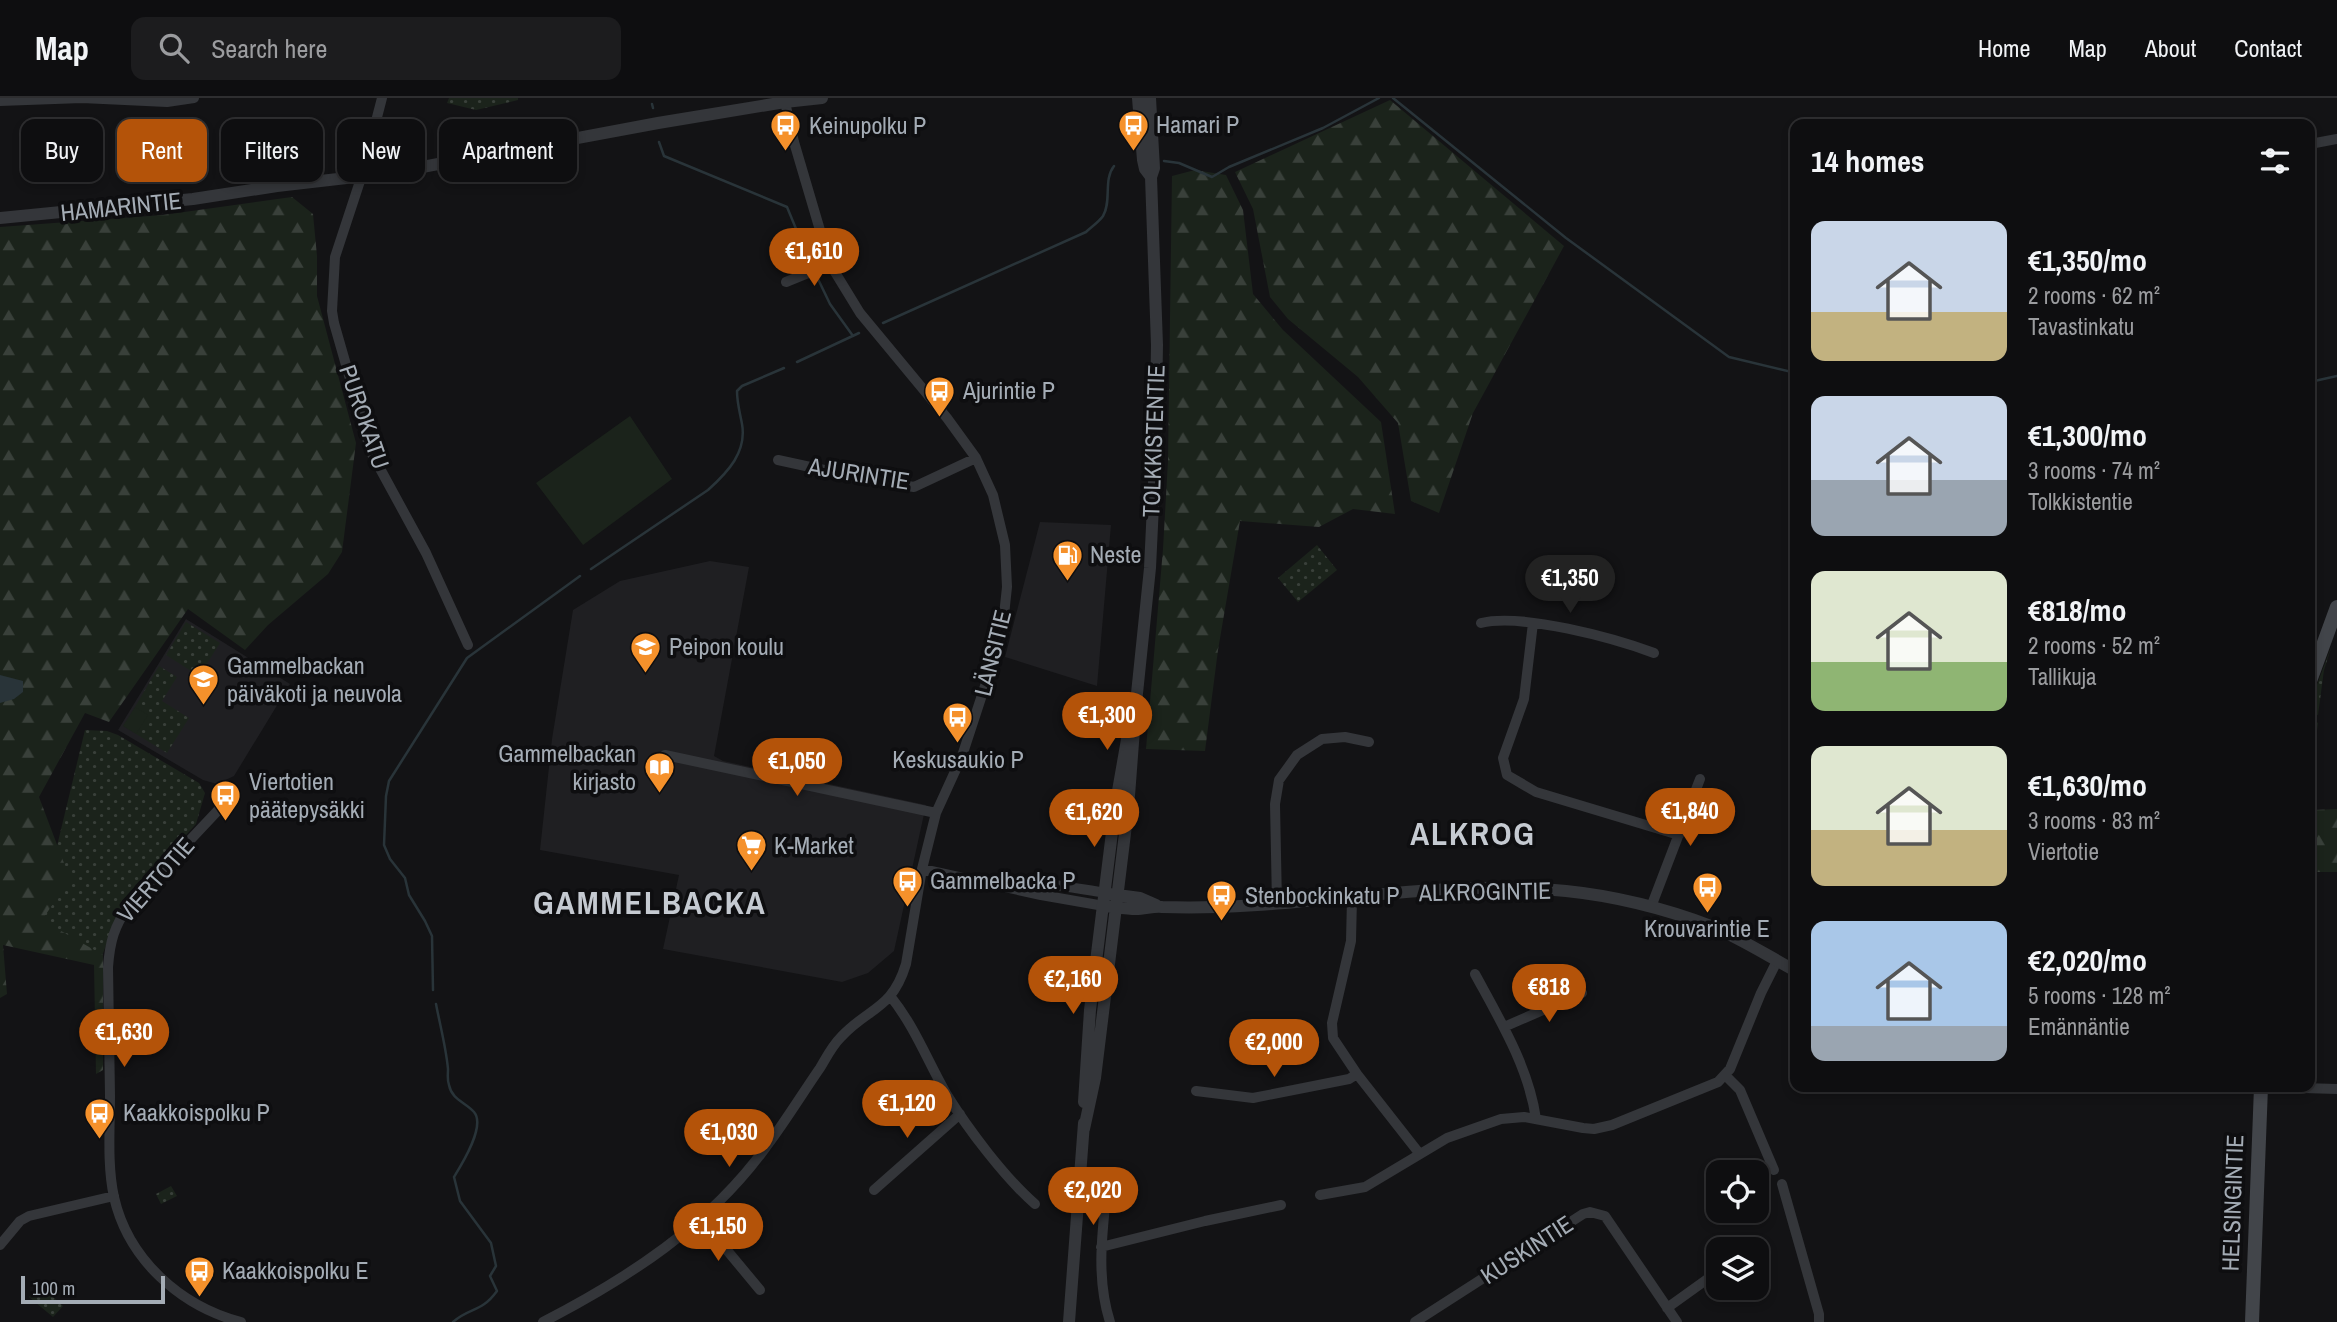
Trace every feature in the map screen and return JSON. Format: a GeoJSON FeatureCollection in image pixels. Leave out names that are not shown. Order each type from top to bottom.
{"type":"FeatureCollection","features":[{"type":"Feature","properties":{"kind":"main road"},"geometry":{"type":"LineString","coordinates":[[2315,667],[2337,607]]}},
{"type":"Feature","properties":{"kind":"main road","name":"HELSINGINTIE"},"geometry":{"type":"LineString","coordinates":[[2252,1322],[2261,1092]]}},
{"type":"Feature","properties":{"kind":"street"},"geometry":{"type":"LineString","coordinates":[[0,101],[82,98],[167,102],[194,98]]}},
{"type":"Feature","properties":{"kind":"street","name":"PUROKATU"},"geometry":{"type":"LineString","coordinates":[[377,119],[382,98]]}},
{"type":"Feature","properties":{"kind":"street","name":"HAMARINTIE"},"geometry":{"type":"LineString","coordinates":[[425,167],[785,102],[822,98]]}},
{"type":"Feature","properties":{"kind":"street","name":"TOLKKISTENTIE"},"geometry":{"type":"LineString","coordinates":[[1138,98],[1143,160],[1151,177]]}},
{"type":"Feature","properties":{"kind":"street","name":"TOLKKISTENTIE"},"geometry":{"type":"LineString","coordinates":[[1069,1322],[1090,1010],[1128,809],[1150,568],[1157,333],[1150,98]]}},
{"type":"Feature","properties":{"kind":"street","name":"LÄNSITIE"},"geometry":{"type":"LineString","coordinates":[[785,102],[830,264],[860,313],[947,418],[976,458],[993,495],[1005,545],[1007,587],[1005,617],[999,644],[962,756],[936,813],[922,869],[906,964],[902,978],[891,997]]}},
{"type":"Feature","properties":{"kind":"street"},"geometry":{"type":"LineString","coordinates":[[2315,143],[2337,139]]}},
{"type":"Feature","properties":{"kind":"street","name":"HAMARINTIE"},"geometry":{"type":"LineString","coordinates":[[0,218],[193,199],[337,179]]}},
{"type":"Feature","properties":{"kind":"street","name":"PUROKATU"},"geometry":{"type":"LineString","coordinates":[[360,182],[335,257],[332,311],[334,323],[371,452],[426,553],[468,645]]}},
{"type":"Feature","properties":{"kind":"street"},"geometry":{"type":"LineString","coordinates":[[786,282],[830,264]]}},
{"type":"Feature","properties":{"kind":"street","name":"AJURINTIE"},"geometry":{"type":"LineString","coordinates":[[778,460],[914,486],[976,458]]}},
{"type":"Feature","properties":{"kind":"street"},"geometry":{"type":"LineString","coordinates":[[1481,623],[1495,620],[1533,623],[1630,644],[1654,653]]}},
{"type":"Feature","properties":{"kind":"street"},"geometry":{"type":"LineString","coordinates":[[1533,623],[1524,699],[1503,758],[1507,775],[1536,792],[1679,835]]}},
{"type":"Feature","properties":{"kind":"street"},"geometry":{"type":"LineString","coordinates":[[1277,904],[1275,804],[1279,780],[1297,755],[1322,739],[1345,737],[1369,743]]}},
{"type":"Feature","properties":{"kind":"street"},"geometry":{"type":"LineString","coordinates":[[665,755],[936,813]]}},
{"type":"Feature","properties":{"kind":"street"},"geometry":{"type":"LineString","coordinates":[[1651,907],[1700,779]]}},
{"type":"Feature","properties":{"kind":"street","name":"VIERTOTIE"},"geometry":{"type":"LineString","coordinates":[[223,805],[129,905],[120,917],[111,938],[108,967],[110,1156],[114,1196],[129,1237],[139,1254],[154,1271],[185,1297],[223,1317],[241,1322]]}},
{"type":"Feature","properties":{"kind":"street"},"geometry":{"type":"LineString","coordinates":[[922,869],[1000,884],[1044,883],[1111,900]]}},
{"type":"Feature","properties":{"kind":"street","name":"ALKROGINTIE"},"geometry":{"type":"LineString","coordinates":[[1111,900],[1139,898],[1160,906],[1193,908],[1277,904],[1436,890],[1508,888],[1567,891],[1651,907],[1713,927],[1790,968]]}},
{"type":"Feature","properties":{"kind":"street"},"geometry":{"type":"LineString","coordinates":[[1352,898],[1351,941],[1331,1031],[1337,1046],[1357,1074],[1419,1153]]}},
{"type":"Feature","properties":{"kind":"street"},"geometry":{"type":"LineString","coordinates":[[1320,1195],[1365,1187],[1419,1153],[1461,1132],[1494,1121],[1512,1117],[1583,1128],[1601,1128],[1718,1082],[1726,1076],[1777,961]]}},
{"type":"Feature","properties":{"kind":"street"},"geometry":{"type":"LineString","coordinates":[[1475,974],[1504,1027],[1532,1096],[1536,1119]]}},
{"type":"Feature","properties":{"kind":"street"},"geometry":{"type":"LineString","coordinates":[[1504,1027],[1582,993]]}},
{"type":"Feature","properties":{"kind":"street"},"geometry":{"type":"LineString","coordinates":[[542,1322],[601,1291],[637,1268],[701,1219],[740,1180],[767,1147],[840,1038],[891,997],[907,1019],[960,1114],[1017,1189],[1035,1203]]}},
{"type":"Feature","properties":{"kind":"street"},"geometry":{"type":"LineString","coordinates":[[1196,1091],[1253,1098],[1349,1079],[1357,1074]]}},
{"type":"Feature","properties":{"kind":"street"},"geometry":{"type":"LineString","coordinates":[[1726,1076],[1741,1090],[1774,1170]]}},
{"type":"Feature","properties":{"kind":"street"},"geometry":{"type":"LineString","coordinates":[[2315,1088],[2337,1089]]}},
{"type":"Feature","properties":{"kind":"street"},"geometry":{"type":"LineString","coordinates":[[874,1190],[960,1114]]}},
{"type":"Feature","properties":{"kind":"street"},"geometry":{"type":"LineString","coordinates":[[1108,1178],[1101,1247],[1101,1283],[1110,1322]]}},
{"type":"Feature","properties":{"kind":"street"},"geometry":{"type":"LineString","coordinates":[[1782,1184],[1819,1322]]}},
{"type":"Feature","properties":{"kind":"street"},"geometry":{"type":"LineString","coordinates":[[0,1245],[20,1221],[29,1216],[114,1196]]}},
{"type":"Feature","properties":{"kind":"street"},"geometry":{"type":"LineString","coordinates":[[1101,1247],[1281,1205]]}},
{"type":"Feature","properties":{"kind":"street","name":"KUSKINTIE"},"geometry":{"type":"LineString","coordinates":[[1415,1322],[1590,1212],[1605,1216],[1677,1322]]}},
{"type":"Feature","properties":{"kind":"street"},"geometry":{"type":"LineString","coordinates":[[701,1219],[760,1290]]}},
{"type":"Feature","properties":{"kind":"street"},"geometry":{"type":"LineString","coordinates":[[1667,1308],[1706,1280]]}},
{"type":"Feature","properties":{"kind":"shaded area"},"geometry":{"type":"Polygon","coordinates":[[[1040,522],[1111,525],[1097,686],[1005,657],[1040,522]]]}},
{"type":"Feature","properties":{"kind":"shaded area"},"geometry":{"type":"Polygon","coordinates":[[[710,561],[749,567],[714,756],[723,761],[926,805],[894,951],[868,973],[842,982],[663,949],[679,875],[540,850],[552,739],[573,610],[620,581],[710,561]]]}},
{"type":"Feature","properties":{"kind":"shaded area","name":"Gammelbackan päiväkoti ja neuvola"},"geometry":{"type":"Polygon","coordinates":[[[186,619],[290,684],[234,776],[217,784],[203,780],[118,730],[186,619]]]}},
{"type":"Feature","properties":{"kind":"shaded area"},"geometry":{"type":"Polygon","coordinates":[[[0,675],[23,681],[23,692],[14,699],[0,703],[0,675]]]}},
{"type":"Feature","properties":{"kind":"green space"},"geometry":{"type":"Polygon","coordinates":[[[449,98],[518,100],[476,110],[447,103],[449,98]]]}},
{"type":"Feature","properties":{"kind":"green space"},"geometry":{"type":"Polygon","coordinates":[[[1390,100],[1564,246],[1473,413],[1439,513],[1411,501],[1398,423],[1358,377],[1288,319],[1270,297],[1253,209],[1235,172],[1390,100]]]}},
{"type":"Feature","properties":{"kind":"green space"},"geometry":{"type":"Polygon","coordinates":[[[1195,170],[1226,175],[1243,210],[1253,294],[1283,330],[1381,422],[1395,514],[1353,509],[1319,527],[1240,521],[1218,650],[1205,751],[1146,749],[1168,461],[1172,176],[1195,170]]]}},
{"type":"Feature","properties":{"kind":"green space"},"geometry":{"type":"Polygon","coordinates":[[[292,197],[313,214],[317,296],[356,443],[342,552],[328,574],[268,625],[245,650],[188,609],[109,722],[85,713],[39,797],[70,879],[42,920],[103,955],[103,1070],[96,1074],[94,965],[3,945],[7,994],[0,998],[0,227],[163,215],[292,197]]]}},
{"type":"Feature","properties":{"kind":"green space"},"geometry":{"type":"Polygon","coordinates":[[[630,416],[672,479],[583,545],[536,483],[630,416]]]}},
{"type":"Feature","properties":{"kind":"green space"},"geometry":{"type":"Polygon","coordinates":[[[1317,545],[1337,570],[1298,602],[1278,578],[1317,545]]]}},
{"type":"Feature","properties":{"kind":"green space"},"geometry":{"type":"Polygon","coordinates":[[[186,622],[220,643],[199,676],[166,655],[186,622]]]}},
{"type":"Feature","properties":{"kind":"green space"},"geometry":{"type":"Polygon","coordinates":[[[2332,645],[2324,670],[2318,715],[2315,714],[2315,690],[2332,645]]]}},
{"type":"Feature","properties":{"kind":"green space"},"geometry":{"type":"Polygon","coordinates":[[[159,666],[177,677],[162,701],[189,718],[167,753],[136,734],[147,715],[135,707],[159,666]]]}},
{"type":"Feature","properties":{"kind":"green space"},"geometry":{"type":"Polygon","coordinates":[[[135,707],[148,715],[136,734],[123,726],[135,707]]]}},
{"type":"Feature","properties":{"kind":"green space"},"geometry":{"type":"Polygon","coordinates":[[[2315,721],[2318,723],[2315,744],[2315,721]]]}},
{"type":"Feature","properties":{"kind":"green space"},"geometry":{"type":"Polygon","coordinates":[[[85,730],[107,731],[118,735],[199,783],[205,793],[196,824],[137,889],[117,916],[102,956],[35,937],[85,730]]]}},
{"type":"Feature","properties":{"kind":"green space"},"geometry":{"type":"Polygon","coordinates":[[[2337,809],[2337,872],[2315,872],[2315,810],[2337,809]]]}},
{"type":"Feature","properties":{"kind":"green space"},"geometry":{"type":"Polygon","coordinates":[[[171,1186],[177,1196],[161,1204],[156,1194],[171,1186]]]}},
{"type":"Feature","properties":{"kind":"green space"},"geometry":{"type":"Polygon","coordinates":[[[40,1285],[63,1306],[53,1317],[29,1297],[40,1285]]]}},
{"type":"Feature","properties":{"kind":"waterway"},"geometry":{"type":"LineString","coordinates":[[1164,161],[1179,163],[1212,177],[1229,167],[1323,128],[1379,98]]}},
{"type":"Feature","properties":{"kind":"waterway"},"geometry":{"type":"LineString","coordinates":[[1393,98],[1566,238],[1729,357],[1790,372]]}},
{"type":"Feature","properties":{"kind":"waterway"},"geometry":{"type":"LineString","coordinates":[[652,104],[653,108]]}},
{"type":"Feature","properties":{"kind":"waterway"},"geometry":{"type":"LineString","coordinates":[[659,142],[664,156],[787,207],[811,265]]}},
{"type":"Feature","properties":{"kind":"waterway"},"geometry":{"type":"LineString","coordinates":[[883,323],[1086,232],[1106,210],[1109,178],[1114,166]]}},
{"type":"Feature","properties":{"kind":"waterway"},"geometry":{"type":"LineString","coordinates":[[818,279],[830,304],[853,336]]}},
{"type":"Feature","properties":{"kind":"waterway"},"geometry":{"type":"LineString","coordinates":[[797,362],[859,333]]}},
{"type":"Feature","properties":{"kind":"waterway"},"geometry":{"type":"LineString","coordinates":[[591,569],[708,490],[722,476],[734,461],[742,444],[737,391],[742,386],[784,368]]}},
{"type":"Feature","properties":{"kind":"waterway"},"geometry":{"type":"LineString","coordinates":[[2315,381],[2337,376]]}},
{"type":"Feature","properties":{"kind":"waterway"},"geometry":{"type":"LineString","coordinates":[[433,990],[432,936],[409,895],[405,878],[390,859],[384,845],[389,781],[467,658],[580,576]]}},
{"type":"Feature","properties":{"kind":"waterway"},"geometry":{"type":"LineString","coordinates":[[436,1004],[451,1090],[477,1118],[472,1145],[454,1177],[460,1201],[491,1243],[496,1266],[490,1276],[497,1291],[481,1307],[453,1322]]}},
{"type":"Feature","properties":{"kind":"place","name":"Hamari P"},"geometry":{"type":"Point","coordinates":[1133,152]}},
{"type":"Feature","properties":{"kind":"place","name":"Keinupolku P"},"geometry":{"type":"Point","coordinates":[786,153]}},
{"type":"Feature","properties":{"kind":"place","name":"Ajurintie P"},"geometry":{"type":"Point","coordinates":[940,418]}},
{"type":"Feature","properties":{"kind":"place","name":"Neste"},"geometry":{"type":"Point","coordinates":[1067,582]}},
{"type":"Feature","properties":{"kind":"place","name":"Peipon koulu"},"geometry":{"type":"Point","coordinates":[646,674]}},
{"type":"Feature","properties":{"kind":"place","name":"Gammelbackan päiväkoti ja neuvola"},"geometry":{"type":"Point","coordinates":[204,707]}},
{"type":"Feature","properties":{"kind":"place","name":"Keskusaukio P"},"geometry":{"type":"Point","coordinates":[958,745]}},
{"type":"Feature","properties":{"kind":"place","name":"Gammelbackan kirjasto"},"geometry":{"type":"Point","coordinates":[659,795]}},
{"type":"Feature","properties":{"kind":"place","name":"Viertotien päätepysäkki"},"geometry":{"type":"Point","coordinates":[226,823]}},
{"type":"Feature","properties":{"kind":"place","name":"K-Market"},"geometry":{"type":"Point","coordinates":[751,873]}},
{"type":"Feature","properties":{"kind":"place","name":"Gammelbacka P"},"geometry":{"type":"Point","coordinates":[907,908]}},
{"type":"Feature","properties":{"kind":"place","name":"Krouvarintie E"},"geometry":{"type":"Point","coordinates":[1707,914]}},
{"type":"Feature","properties":{"kind":"place","name":"Stenbockinkatu P"},"geometry":{"type":"Point","coordinates":[1222,923]}},
{"type":"Feature","properties":{"kind":"place","name":"Kaakkoispolku P"},"geometry":{"type":"Point","coordinates":[100,1140]}},
{"type":"Feature","properties":{"kind":"place","name":"Kaakkoispolku E"},"geometry":{"type":"Point","coordinates":[199,1298]}},
{"type":"Feature","properties":{"kind":"district","name":"ALKROG"},"geometry":{"type":"Point","coordinates":[1473,834]}},
{"type":"Feature","properties":{"kind":"district","name":"GAMMELBACKA"},"geometry":{"type":"Point","coordinates":[650,903]}}]}
